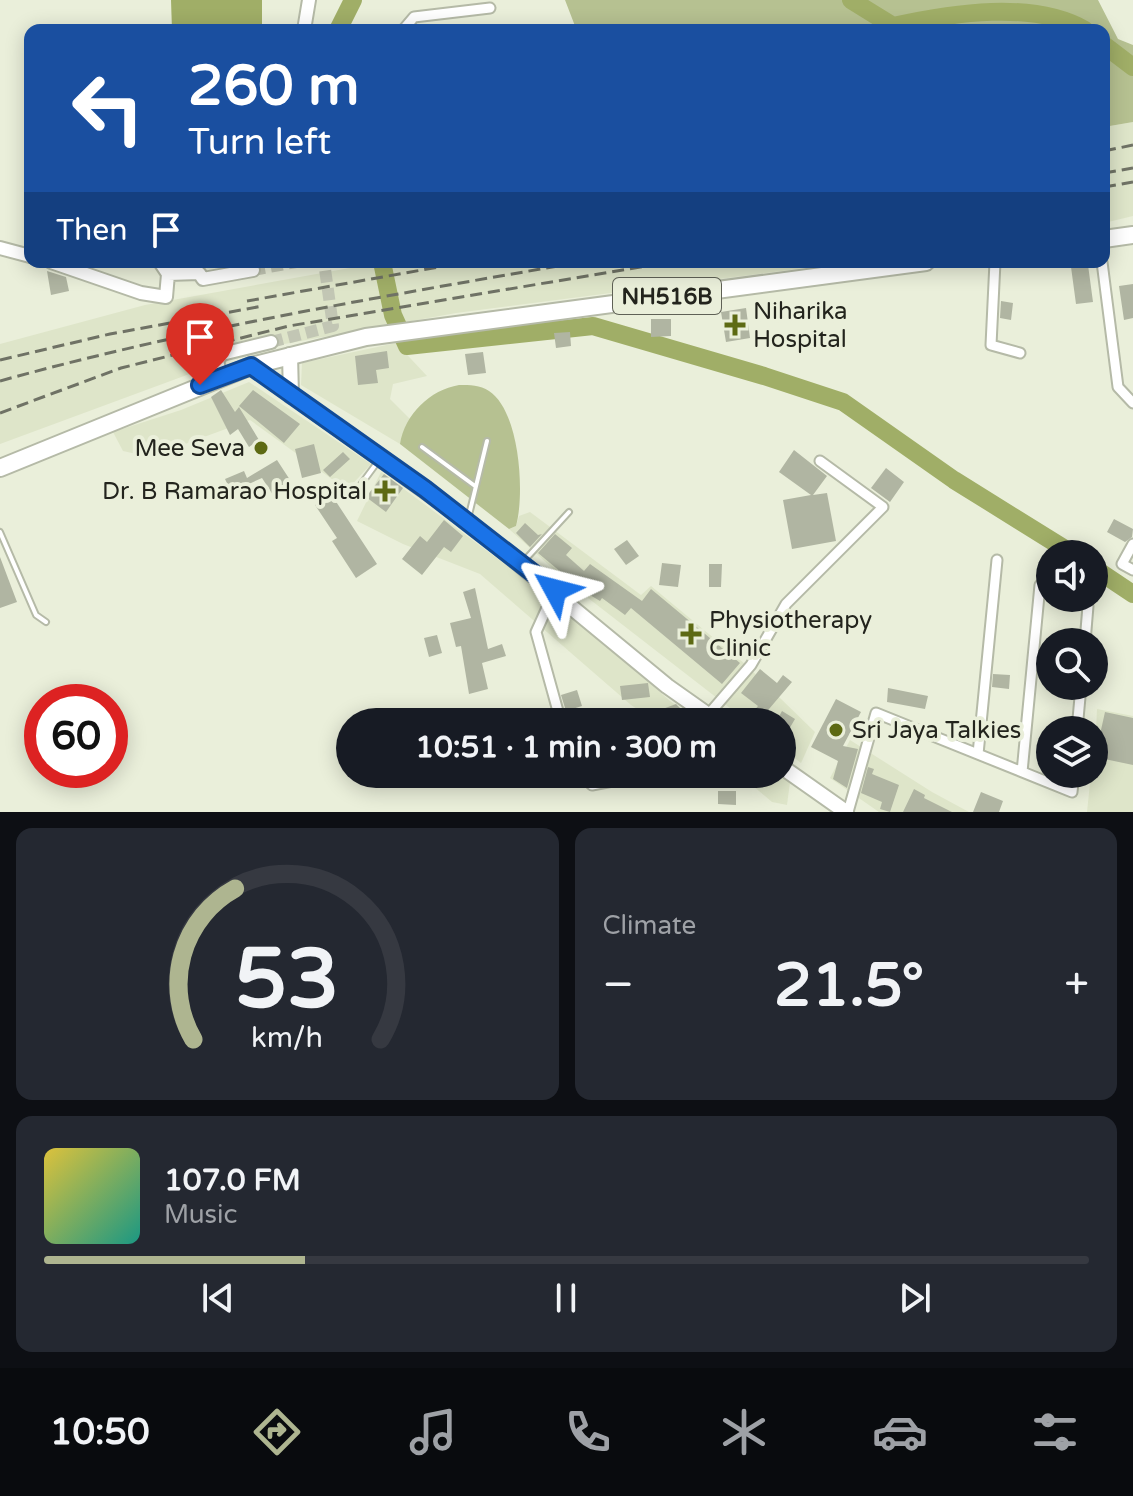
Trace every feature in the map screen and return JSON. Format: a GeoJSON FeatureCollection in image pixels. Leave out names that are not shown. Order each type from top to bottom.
{"type":"FeatureCollection","features":[{"type":"Feature","properties":{"kind":"highway"},"geometry":{"type":"LineString","coordinates":[[1110,238],[1133,235]]}},
{"type":"Feature","properties":{"kind":"highway","name":"NH516B"},"geometry":{"type":"LineString","coordinates":[[0,468],[251,366],[366,337],[880,268]]}},
{"type":"Feature","properties":{"kind":"main road"},"geometry":{"type":"LineString","coordinates":[[305,24],[309,0]]}},
{"type":"Feature","properties":{"kind":"main road"},"geometry":{"type":"LineString","coordinates":[[0,248],[24,254]]}},
{"type":"Feature","properties":{"kind":"main road"},"geometry":{"type":"LineString","coordinates":[[68,268],[141,293],[166,297],[168,274],[164,268]]}},
{"type":"Feature","properties":{"kind":"main road"},"geometry":{"type":"LineString","coordinates":[[168,274],[199,273],[203,279],[253,270]]}},
{"type":"Feature","properties":{"kind":"main road"},"geometry":{"type":"LineString","coordinates":[[221,377],[217,361],[222,354],[271,342]]}},
{"type":"Feature","properties":{"kind":"main road"},"geometry":{"type":"LineString","coordinates":[[290,355],[291,396]]}},
{"type":"Feature","properties":{"kind":"main road"},"geometry":{"type":"LineString","coordinates":[[251,366],[467,521],[555,590],[667,686],[699,708]]}},
{"type":"Feature","properties":{"kind":"main road"},"geometry":{"type":"LineString","coordinates":[[796,777],[847,812]]}},
{"type":"Feature","properties":{"kind":"street"},"geometry":{"type":"LineString","coordinates":[[408,24],[414,17],[490,8]]}},
{"type":"Feature","properties":{"kind":"street"},"geometry":{"type":"LineString","coordinates":[[995,268],[991,345],[1020,353]]}},
{"type":"Feature","properties":{"kind":"street"},"geometry":{"type":"LineString","coordinates":[[1103,268],[1118,387],[1133,403]]}},
{"type":"Feature","properties":{"kind":"street"},"geometry":{"type":"LineString","coordinates":[[720,708],[751,665],[786,604],[883,507],[820,461]]}},
{"type":"Feature","properties":{"kind":"street"},"geometry":{"type":"LineString","coordinates":[[1133,544],[1122,564],[1133,570]]}},
{"type":"Feature","properties":{"kind":"street"},"geometry":{"type":"LineString","coordinates":[[978,754],[997,560]]}},
{"type":"Feature","properties":{"kind":"street"},"geometry":{"type":"LineString","coordinates":[[555,590],[536,632],[557,708]]}},
{"type":"Feature","properties":{"kind":"street"},"geometry":{"type":"LineString","coordinates":[[1022,772],[1037,612]]}},
{"type":"Feature","properties":{"kind":"street"},"geometry":{"type":"LineString","coordinates":[[847,812],[876,713],[1036,778]]}},
{"type":"Feature","properties":{"kind":"lane"},"geometry":{"type":"LineString","coordinates":[[467,521],[487,441]]}},
{"type":"Feature","properties":{"kind":"lane"},"geometry":{"type":"LineString","coordinates":[[422,447],[475,486]]}},
{"type":"Feature","properties":{"kind":"lane"},"geometry":{"type":"LineString","coordinates":[[351,498],[380,458]]}},
{"type":"Feature","properties":{"kind":"lane"},"geometry":{"type":"LineString","coordinates":[[521,564],[569,512]]}},
{"type":"Feature","properties":{"kind":"lane"},"geometry":{"type":"LineString","coordinates":[[0,532],[36,615],[46,622]]}},
{"type":"Feature","properties":{"kind":"shaded area"},"geometry":{"type":"Polygon","coordinates":[[[171,0],[262,0],[262,24],[172,24],[171,0]]]}},
{"type":"Feature","properties":{"kind":"shaded area"},"geometry":{"type":"Polygon","coordinates":[[[565,0],[1098,0],[1118,39],[1133,45],[1133,122],[1110,126],[1110,24],[574,24],[565,0]]]}},
{"type":"Feature","properties":{"kind":"shaded area"},"geometry":{"type":"Polygon","coordinates":[[[1133,122],[1133,216],[1110,222],[1110,126],[1133,122]]]}},
{"type":"Feature","properties":{"kind":"shaded area"},"geometry":{"type":"Polygon","coordinates":[[[350,268],[805,268],[456,313],[202,359],[203,369],[0,444],[0,344],[145,305],[350,268]]]}},
{"type":"Feature","properties":{"kind":"shaded area"},"geometry":{"type":"Polygon","coordinates":[[[396,343],[427,376],[393,384],[390,399],[411,420],[400,444],[301,385],[302,363],[396,343]]]}},
{"type":"Feature","properties":{"kind":"shaded area"},"geometry":{"type":"Polygon","coordinates":[[[249,382],[371,464],[347,490],[250,420],[150,457],[123,451],[113,432],[181,410],[249,382]]]}},
{"type":"Feature","properties":{"kind":"shaded area"},"geometry":{"type":"Polygon","coordinates":[[[459,385],[478,386],[489,391],[508,416],[520,474],[519,512],[516,526],[509,529],[400,444],[407,423],[420,405],[438,392],[459,385]]]}},
{"type":"Feature","properties":{"kind":"shaded area"},"geometry":{"type":"Polygon","coordinates":[[[381,472],[572,614],[680,708],[636,708],[480,574],[403,544],[357,521],[381,472]]]}},
{"type":"Feature","properties":{"kind":"shaded area"},"geometry":{"type":"Polygon","coordinates":[[[530,512],[641,595],[651,586],[745,664],[790,708],[730,708],[570,584],[509,529],[516,526],[519,516],[530,512]]]}},
{"type":"Feature","properties":{"kind":"shaded area"},"geometry":{"type":"Polygon","coordinates":[[[1097,709],[1133,716],[1133,812],[1087,812],[1090,788],[1108,788],[1108,716],[1097,716],[1097,709]]]}},
{"type":"Feature","properties":{"kind":"shaded area"},"geometry":{"type":"Polygon","coordinates":[[[796,714],[815,732],[801,763],[796,759],[796,714]]]}},
{"type":"Feature","properties":{"kind":"shaded area"},"geometry":{"type":"Polygon","coordinates":[[[850,740],[969,812],[879,812],[830,778],[850,740]]]}},
{"type":"Feature","properties":{"kind":"shaded area"},"geometry":{"type":"Polygon","coordinates":[[[756,788],[789,788],[787,805],[772,802],[756,788]]]}},
{"type":"Feature","properties":{"kind":"building"},"geometry":{"type":"Polygon","coordinates":[[[1071,268],[1088,268],[1093,302],[1076,304],[1071,268]]]}},
{"type":"Feature","properties":{"kind":"building"},"geometry":{"type":"Polygon","coordinates":[[[47,271],[66,277],[69,291],[51,295],[47,271]]]}},
{"type":"Feature","properties":{"kind":"building"},"geometry":{"type":"Polygon","coordinates":[[[1133,284],[1133,318],[1124,320],[1119,286],[1133,284]]]}},
{"type":"Feature","properties":{"kind":"building"},"geometry":{"type":"Polygon","coordinates":[[[1001,301],[1013,303],[1011,320],[1000,318],[1001,301]]]}},
{"type":"Feature","properties":{"kind":"building"},"geometry":{"type":"Polygon","coordinates":[[[746,308],[750,338],[726,342],[721,312],[746,308]]]}},
{"type":"Feature","properties":{"kind":"building"},"geometry":{"type":"Polygon","coordinates":[[[651,319],[671,319],[671,336],[651,337],[651,319]]]}},
{"type":"Feature","properties":{"kind":"building"},"geometry":{"type":"Polygon","coordinates":[[[570,332],[571,346],[556,348],[554,333],[570,332]]]}},
{"type":"Feature","properties":{"kind":"building"},"geometry":{"type":"Polygon","coordinates":[[[387,351],[389,368],[376,370],[378,383],[358,385],[355,356],[387,351]]]}},
{"type":"Feature","properties":{"kind":"building"},"geometry":{"type":"Polygon","coordinates":[[[483,352],[486,373],[468,375],[465,354],[483,352]]]}},
{"type":"Feature","properties":{"kind":"building"},"geometry":{"type":"Polygon","coordinates":[[[221,390],[235,412],[239,407],[259,440],[249,447],[238,429],[230,435],[211,397],[221,390]]]}},
{"type":"Feature","properties":{"kind":"building"},"geometry":{"type":"Polygon","coordinates":[[[253,390],[300,424],[284,443],[239,406],[253,390]]]}},
{"type":"Feature","properties":{"kind":"building"},"geometry":{"type":"Polygon","coordinates":[[[314,444],[321,473],[302,478],[295,449],[314,444]]]}},
{"type":"Feature","properties":{"kind":"building"},"geometry":{"type":"Polygon","coordinates":[[[794,450],[827,476],[813,495],[827,493],[836,541],[792,549],[783,500],[811,495],[779,472],[794,450]]]}},
{"type":"Feature","properties":{"kind":"building"},"geometry":{"type":"Polygon","coordinates":[[[343,452],[350,459],[330,477],[323,470],[343,452]]]}},
{"type":"Feature","properties":{"kind":"building"},"geometry":{"type":"Polygon","coordinates":[[[277,460],[292,483],[273,495],[262,478],[231,492],[225,479],[244,471],[247,478],[277,460]]]}},
{"type":"Feature","properties":{"kind":"building"},"geometry":{"type":"Polygon","coordinates":[[[886,468],[904,482],[890,502],[871,488],[886,468]]]}},
{"type":"Feature","properties":{"kind":"building"},"geometry":{"type":"Polygon","coordinates":[[[384,474],[403,488],[386,512],[366,497],[384,474]]]}},
{"type":"Feature","properties":{"kind":"building"},"geometry":{"type":"Polygon","coordinates":[[[331,494],[377,564],[356,578],[332,541],[337,538],[315,505],[331,494]]]}},
{"type":"Feature","properties":{"kind":"building"},"geometry":{"type":"Polygon","coordinates":[[[1114,519],[1133,529],[1132,537],[1125,542],[1107,532],[1114,519]]]}},
{"type":"Feature","properties":{"kind":"building"},"geometry":{"type":"Polygon","coordinates":[[[444,520],[463,536],[451,552],[444,547],[422,575],[402,559],[420,536],[427,542],[444,520]]]}},
{"type":"Feature","properties":{"kind":"building"},"geometry":{"type":"Polygon","coordinates":[[[525,523],[538,535],[542,534],[530,547],[516,533],[525,523]]]}},
{"type":"Feature","properties":{"kind":"building"},"geometry":{"type":"Polygon","coordinates":[[[555,534],[572,548],[566,555],[584,571],[590,564],[642,601],[651,589],[740,663],[722,684],[631,608],[625,615],[602,598],[600,601],[585,592],[538,553],[555,534]]]}},
{"type":"Feature","properties":{"kind":"building"},"geometry":{"type":"Polygon","coordinates":[[[627,540],[639,556],[626,565],[614,549],[627,540]]]}},
{"type":"Feature","properties":{"kind":"building"},"geometry":{"type":"Polygon","coordinates":[[[0,557],[17,602],[0,608],[0,557]]]}},
{"type":"Feature","properties":{"kind":"building"},"geometry":{"type":"Polygon","coordinates":[[[662,563],[681,565],[678,587],[659,585],[662,563]]]}},
{"type":"Feature","properties":{"kind":"building"},"geometry":{"type":"Polygon","coordinates":[[[709,564],[722,564],[721,587],[709,587],[709,564]]]}},
{"type":"Feature","properties":{"kind":"building"},"geometry":{"type":"Polygon","coordinates":[[[475,588],[488,649],[502,644],[506,656],[482,663],[488,689],[469,694],[461,646],[456,647],[450,623],[471,618],[463,592],[475,588]]]}},
{"type":"Feature","properties":{"kind":"building"},"geometry":{"type":"Polygon","coordinates":[[[437,635],[442,653],[429,657],[424,638],[437,635]]]}},
{"type":"Feature","properties":{"kind":"building"},"geometry":{"type":"Polygon","coordinates":[[[760,669],[777,683],[783,675],[792,682],[770,708],[756,708],[758,706],[741,693],[760,669]]]}},
{"type":"Feature","properties":{"kind":"building"},"geometry":{"type":"Polygon","coordinates":[[[993,674],[1010,675],[1009,689],[992,687],[993,674]]]}},
{"type":"Feature","properties":{"kind":"building"},"geometry":{"type":"Polygon","coordinates":[[[648,683],[650,697],[622,700],[620,686],[648,683]]]}},
{"type":"Feature","properties":{"kind":"building"},"geometry":{"type":"Polygon","coordinates":[[[888,688],[928,696],[925,709],[887,702],[888,688]]]}},
{"type":"Feature","properties":{"kind":"building"},"geometry":{"type":"Polygon","coordinates":[[[577,690],[582,706],[565,708],[561,695],[577,690]]]}},
{"type":"Feature","properties":{"kind":"building","name":"Sri Jaya Talkies"},"geometry":{"type":"Polygon","coordinates":[[[836,699],[861,712],[843,746],[858,749],[847,788],[833,779],[838,761],[811,747],[836,699]]]}},
{"type":"Feature","properties":{"kind":"building"},"geometry":{"type":"Polygon","coordinates":[[[1105,712],[1133,718],[1133,765],[1108,760],[1108,716],[1104,716],[1105,712]]]}},
{"type":"Feature","properties":{"kind":"building"},"geometry":{"type":"Polygon","coordinates":[[[868,767],[874,769],[872,774],[899,785],[890,812],[880,809],[882,802],[861,793],[868,767]]]}},
{"type":"Feature","properties":{"kind":"building"},"geometry":{"type":"Polygon","coordinates":[[[914,789],[925,795],[924,798],[952,812],[903,812],[914,789]]]}},
{"type":"Feature","properties":{"kind":"building"},"geometry":{"type":"Polygon","coordinates":[[[718,791],[736,791],[736,805],[718,804],[718,791]]]}},
{"type":"Feature","properties":{"kind":"building"},"geometry":{"type":"Polygon","coordinates":[[[981,792],[1003,801],[999,812],[973,812],[981,792]]]}},
{"type":"Feature","properties":{"kind":"waterway"},"geometry":{"type":"LineString","coordinates":[[341,24],[353,0]]}},
{"type":"Feature","properties":{"kind":"waterway"},"geometry":{"type":"LineString","coordinates":[[851,0],[890,24]]}},
{"type":"Feature","properties":{"kind":"waterway"},"geometry":{"type":"LineString","coordinates":[[904,24],[992,12],[1041,15],[1071,24]]}},
{"type":"Feature","properties":{"kind":"waterway"},"geometry":{"type":"LineString","coordinates":[[1110,50],[1133,67]]}},
{"type":"Feature","properties":{"kind":"waterway"},"geometry":{"type":"LineString","coordinates":[[383,268],[393,315],[407,346],[593,326],[764,376],[843,402],[954,480],[1050,540]]}},
{"type":"Feature","properties":{"kind":"waterway"},"geometry":{"type":"LineString","coordinates":[[1108,577],[1133,594]]}},
{"type":"Feature","properties":{"kind":"tunnel"},"geometry":{"type":"LineString","coordinates":[[253,270],[264,268]]}},
{"type":"Feature","properties":{"kind":"tunnel"},"geometry":{"type":"LineString","coordinates":[[271,342],[333,326],[325,268]]}},
{"type":"Feature","properties":{"kind":"railway"},"geometry":{"type":"LineString","coordinates":[[1110,150],[1133,145]]}},
{"type":"Feature","properties":{"kind":"railway"},"geometry":{"type":"LineString","coordinates":[[1110,172],[1133,168]]}},
{"type":"Feature","properties":{"kind":"railway"},"geometry":{"type":"LineString","coordinates":[[1110,186],[1133,182]]}},
{"type":"Feature","properties":{"kind":"railway"},"geometry":{"type":"LineString","coordinates":[[247,301],[433,268]]}},
{"type":"Feature","properties":{"kind":"railway"},"geometry":{"type":"LineString","coordinates":[[0,381],[216,329],[547,268]]}},
{"type":"Feature","properties":{"kind":"railway"},"geometry":{"type":"LineString","coordinates":[[0,413],[121,368],[289,326],[634,268]]}},
{"type":"Feature","properties":{"kind":"railway"},"geometry":{"type":"LineString","coordinates":[[0,360],[110,334],[263,306]]}},
{"type":"Feature","properties":{"kind":"place","name":"Niharika Hospital"},"geometry":{"type":"Point","coordinates":[735,325]}},
{"type":"Feature","properties":{"kind":"place","name":"Mee Seva"},"geometry":{"type":"Point","coordinates":[261,448]}},
{"type":"Feature","properties":{"kind":"place","name":"Dr. B Ramarao Hospital"},"geometry":{"type":"Point","coordinates":[385,491]}},
{"type":"Feature","properties":{"kind":"place","name":"Physiotherapy Clinic"},"geometry":{"type":"Point","coordinates":[691,634]}},
{"type":"Feature","properties":{"kind":"place","name":"Sri Jaya Talkies"},"geometry":{"type":"Point","coordinates":[836,730]}},
{"type":"Feature","properties":{"kind":"route"},"geometry":{"type":"LineString","coordinates":[[200,385],[251,366],[425,489],[555,590]]}}]}
